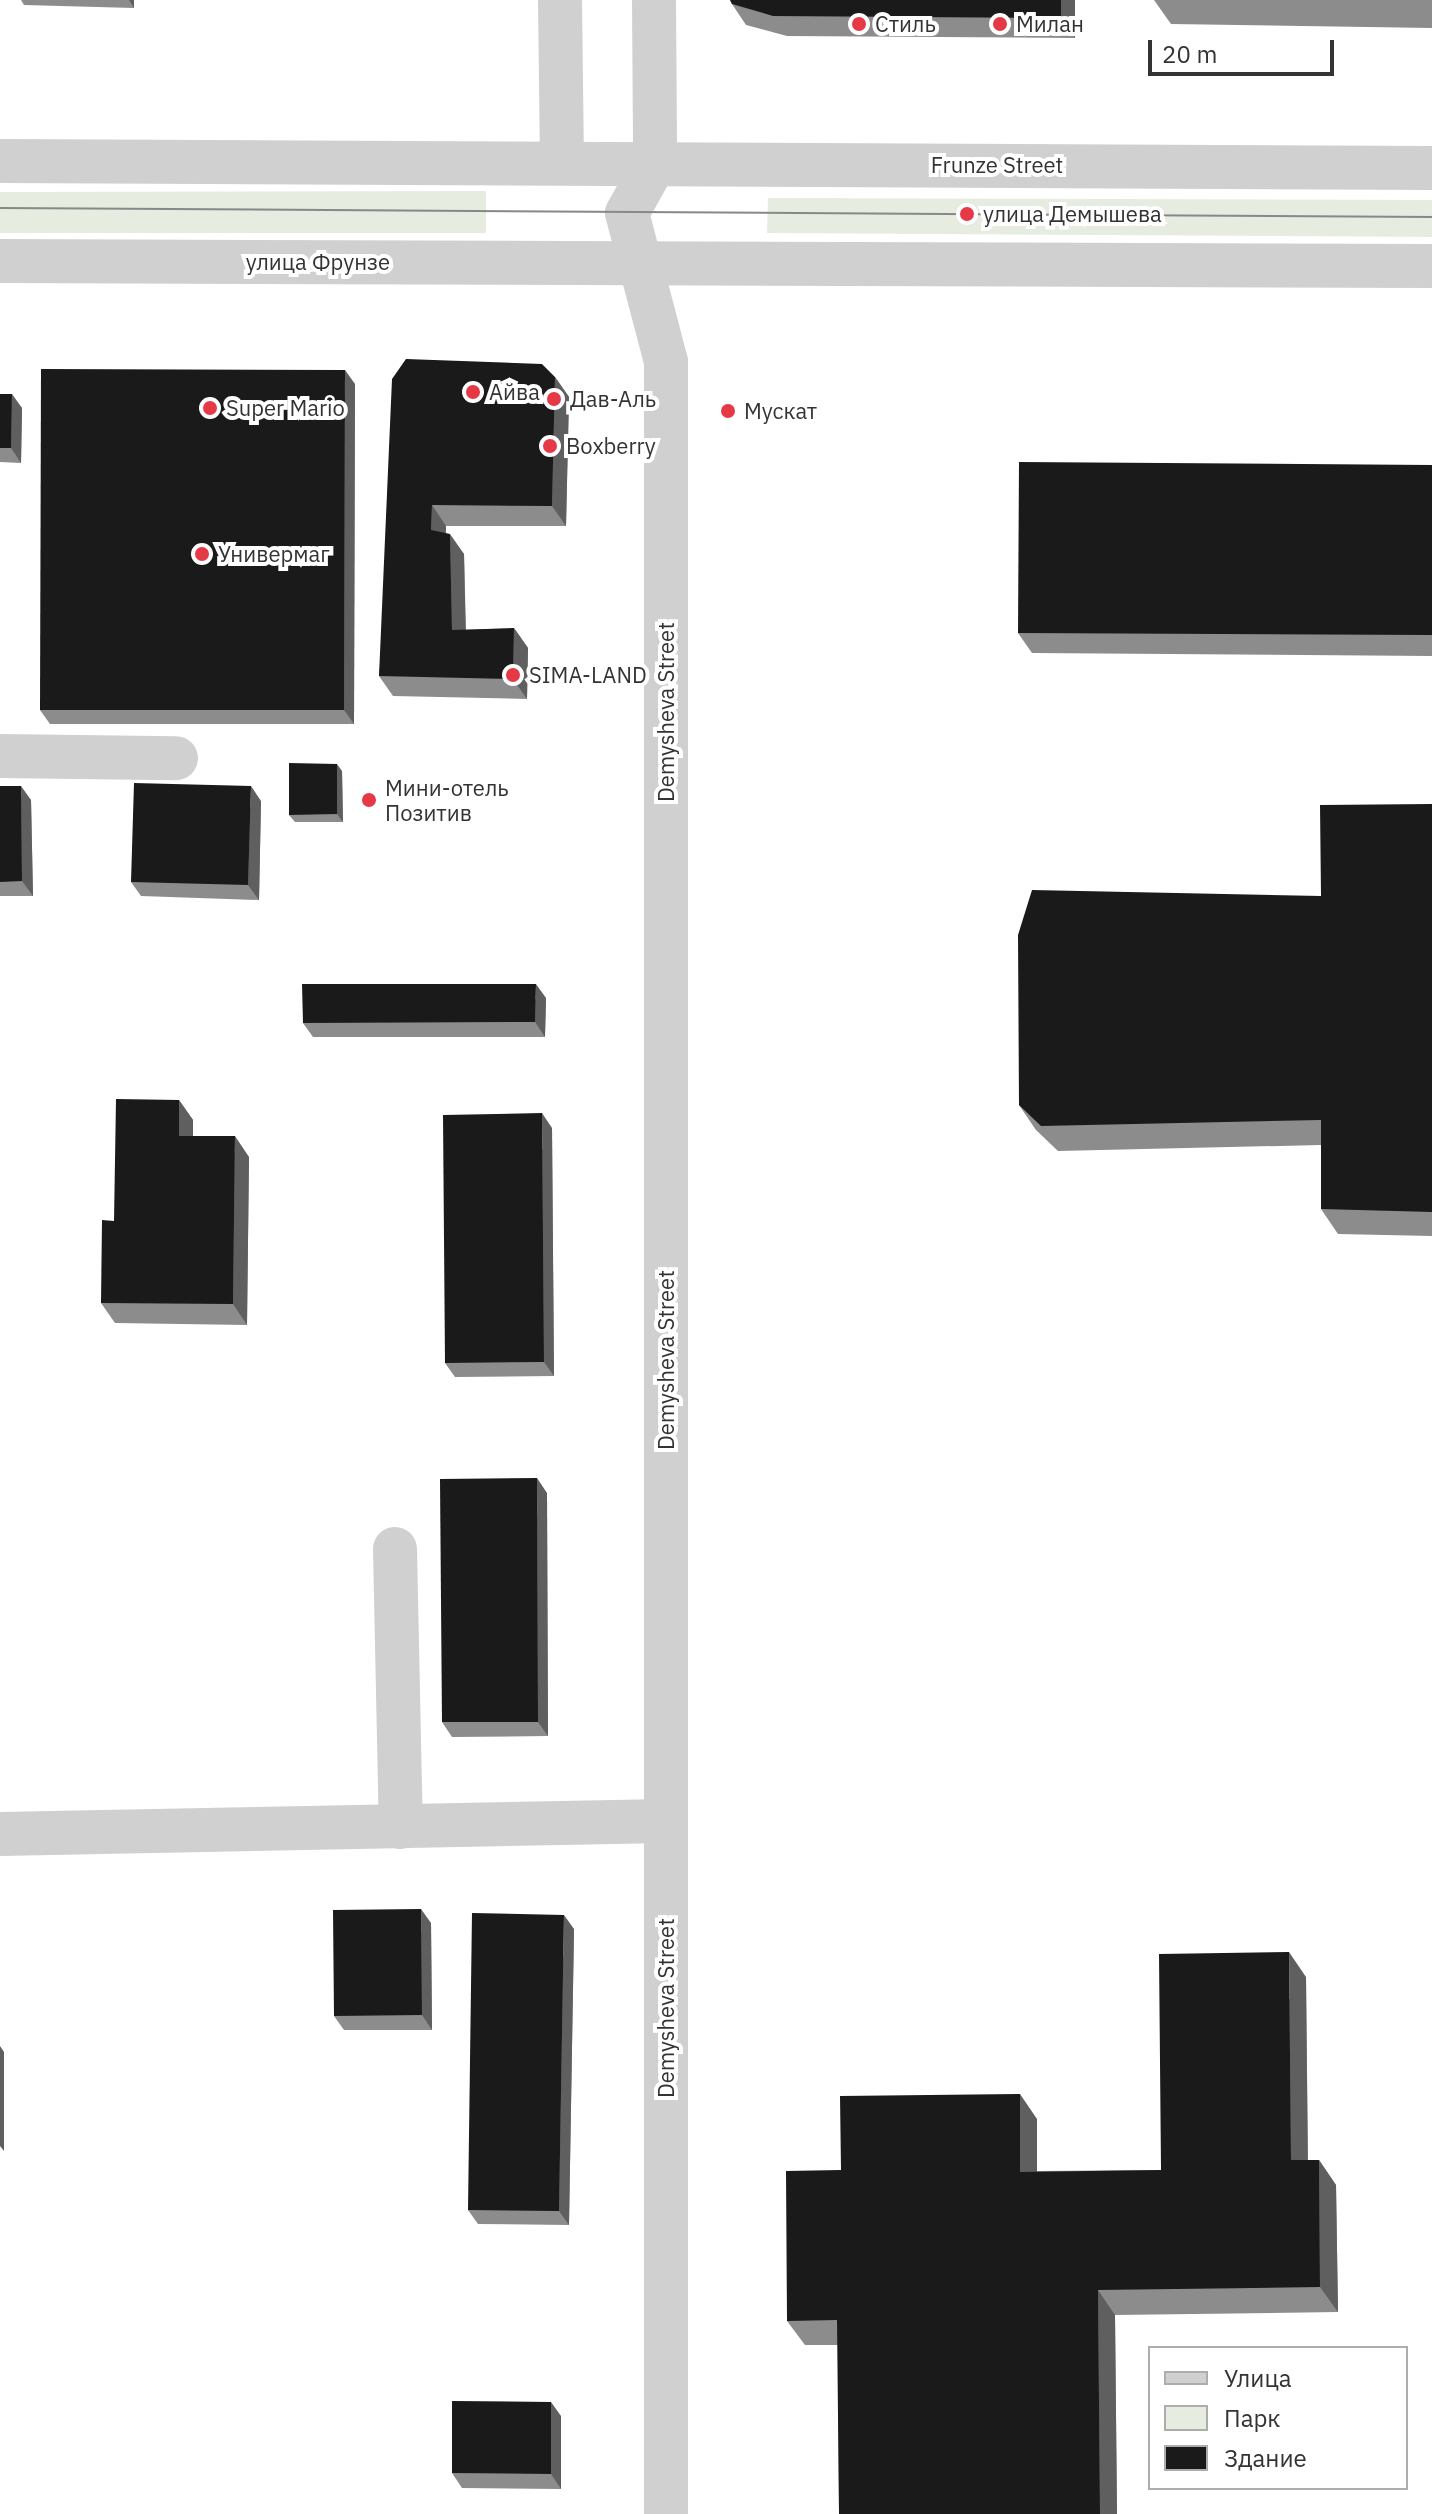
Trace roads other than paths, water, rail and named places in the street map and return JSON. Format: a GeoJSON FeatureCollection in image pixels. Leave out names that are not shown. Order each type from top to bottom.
{"type":"FeatureCollection","features":[{"type":"Feature","properties":{"kind":"street"},"geometry":{"type":"LineString","coordinates":[[560,0],[562,163]]}},
{"type":"Feature","properties":{"kind":"street"},"geometry":{"type":"LineString","coordinates":[[0,161],[562,163],[627,213],[655,163],[654,0]]}},
{"type":"Feature","properties":{"kind":"street","name":"Frunze Street"},"geometry":{"type":"LineString","coordinates":[[562,163],[1432,168]]}},
{"type":"Feature","properties":{"kind":"street","name":"Demysheva Street"},"geometry":{"type":"LineString","coordinates":[[627,213],[637,263],[666,362],[666,2514]]}},
{"type":"Feature","properties":{"kind":"street","name":"улица Фрунзе"},"geometry":{"type":"LineString","coordinates":[[0,261],[637,263]]}},
{"type":"Feature","properties":{"kind":"street"},"geometry":{"type":"LineString","coordinates":[[637,263],[1432,266]]}},
{"type":"Feature","properties":{"kind":"street"},"geometry":{"type":"LineString","coordinates":[[0,756],[176,758]]}},
{"type":"Feature","properties":{"kind":"street"},"geometry":{"type":"LineString","coordinates":[[395,1549],[401,1827]]}},
{"type":"Feature","properties":{"kind":"street"},"geometry":{"type":"LineString","coordinates":[[0,1834],[666,1821]]}},
{"type":"Feature","properties":{"kind":"tram line"},"geometry":{"type":"LineString","coordinates":[[0,208],[1432,217]]}},
{"type":"Feature","properties":{"kind":"place","name":"Стиль"},"geometry":{"type":"Point","coordinates":[859,24]}},
{"type":"Feature","properties":{"kind":"place","name":"Милан"},"geometry":{"type":"Point","coordinates":[1000,24]}},
{"type":"Feature","properties":{"kind":"place","name":"улица Демышева"},"geometry":{"type":"Point","coordinates":[967,214]}},
{"type":"Feature","properties":{"kind":"place","name":"Айва"},"geometry":{"type":"Point","coordinates":[473,392]}},
{"type":"Feature","properties":{"kind":"place","name":"Дав-Аль"},"geometry":{"type":"Point","coordinates":[554,399]}},
{"type":"Feature","properties":{"kind":"place","name":"Super Mario"},"geometry":{"type":"Point","coordinates":[210,408]}},
{"type":"Feature","properties":{"kind":"place","name":"Мускат"},"geometry":{"type":"Point","coordinates":[728,411]}},
{"type":"Feature","properties":{"kind":"place","name":"Boxberry"},"geometry":{"type":"Point","coordinates":[550,446]}},
{"type":"Feature","properties":{"kind":"place","name":"Универмаг"},"geometry":{"type":"Point","coordinates":[202,554]}},
{"type":"Feature","properties":{"kind":"place","name":"SIMA-LAND"},"geometry":{"type":"Point","coordinates":[513,675]}},
{"type":"Feature","properties":{"kind":"place","name":"Мини-отель Позитив"},"geometry":{"type":"Point","coordinates":[369,800]}}]}
